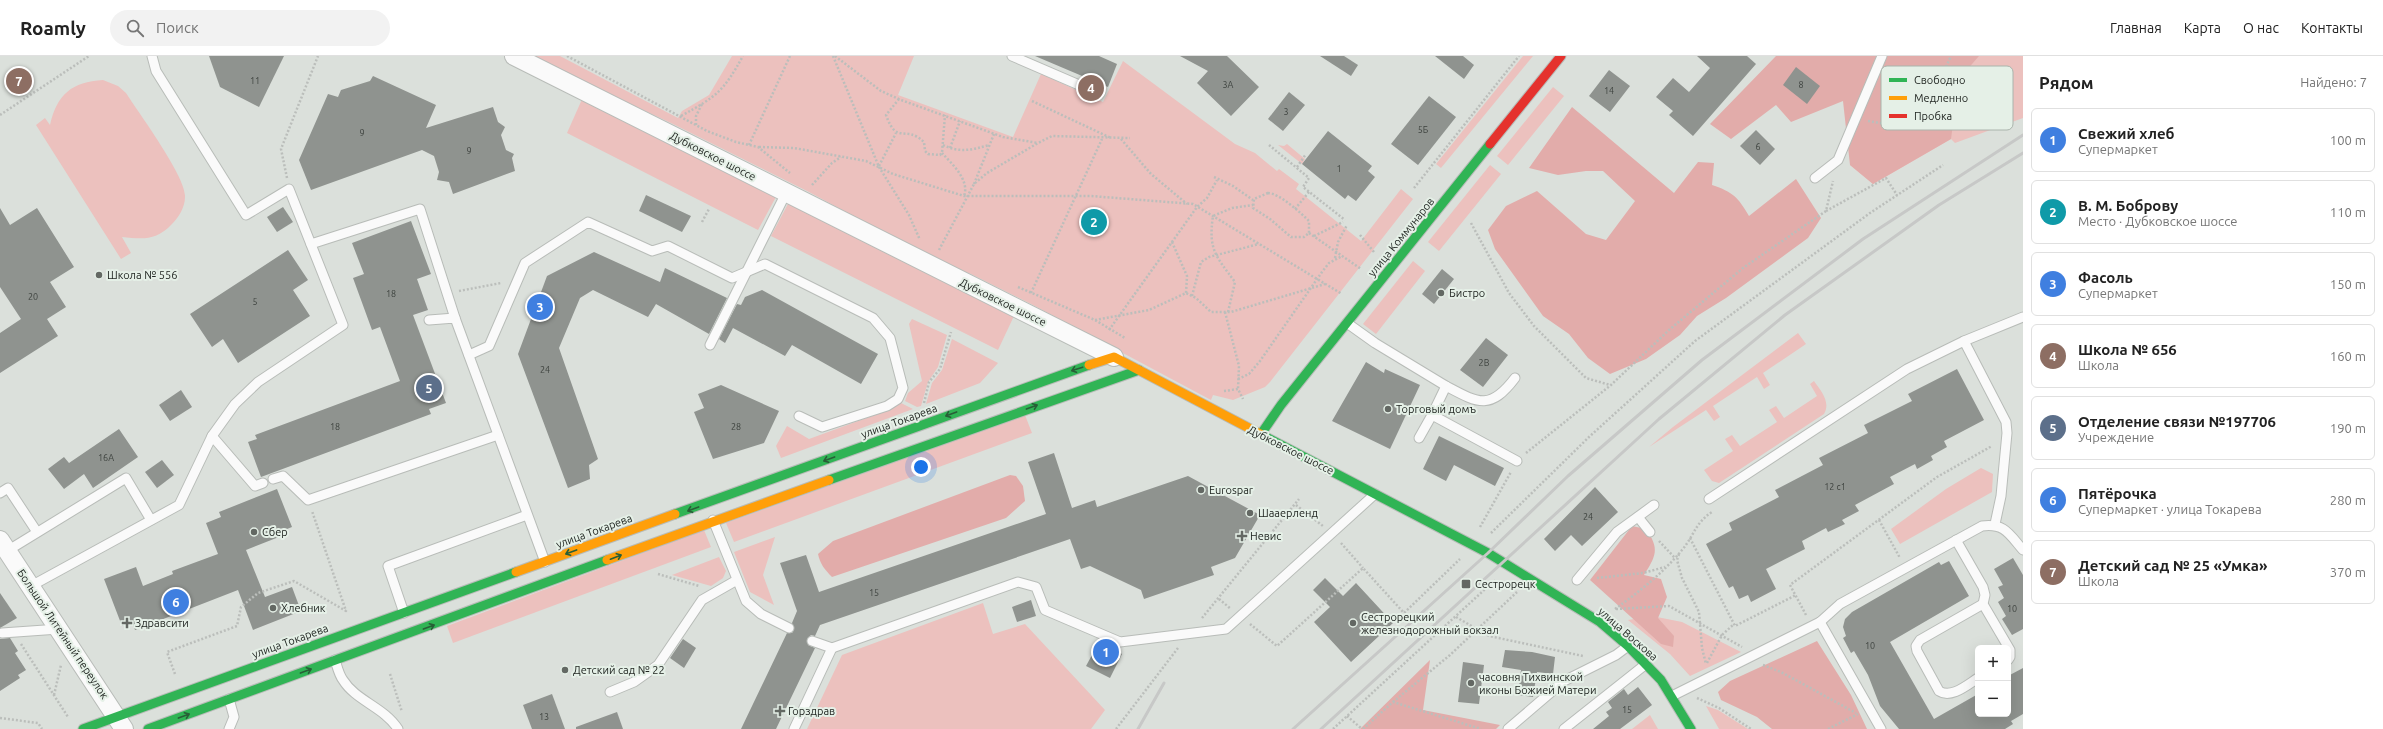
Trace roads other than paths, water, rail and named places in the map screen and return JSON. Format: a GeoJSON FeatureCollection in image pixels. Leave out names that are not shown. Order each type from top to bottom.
{"type":"FeatureCollection","features":[{"type":"Feature","properties":{"kind":"main road","name":"улица Коммунаров"},"geometry":{"type":"LineString","coordinates":[[1261,434],[1281,405],[1562,56]]}},
{"type":"Feature","properties":{"kind":"main road","name":"Дубковское шоссе"},"geometry":{"type":"LineString","coordinates":[[1114,357],[1488,553]]}},
{"type":"Feature","properties":{"kind":"main road","name":"улица Токарева"},"geometry":{"type":"LineString","coordinates":[[148,729],[229,699],[332,650],[404,613],[1050,378],[1114,357]]}},
{"type":"Feature","properties":{"kind":"main road","name":"улица Токарева"},"geometry":{"type":"LineString","coordinates":[[83,729],[121,723],[332,650],[411,633],[713,521],[1139,370]]}},
{"type":"Feature","properties":{"kind":"main road","name":"улица Воскова"},"geometry":{"type":"LineString","coordinates":[[1488,553],[1600,622],[1628,646],[1646,664],[1672,696],[1691,729]]}},
{"type":"Feature","properties":{"kind":"street","name":"Дубковское шоссе"},"geometry":{"type":"LineString","coordinates":[[514,56],[1114,357]]}},
{"type":"Feature","properties":{"kind":"street","name":"Большой Литейный переулок"},"geometry":{"type":"LineString","coordinates":[[4,546],[121,723]]}},
{"type":"Feature","properties":{"kind":"lane"},"geometry":{"type":"LineString","coordinates":[[30,586],[179,505],[212,436],[235,404],[258,382],[343,325],[289,189],[246,215],[156,71],[152,56]]}},
{"type":"Feature","properties":{"kind":"lane"},"geometry":{"type":"LineString","coordinates":[[1012,56],[1093,91]]}},
{"type":"Feature","properties":{"kind":"lane"},"geometry":{"type":"LineString","coordinates":[[1815,178],[1838,160],[1882,56]]}},
{"type":"Feature","properties":{"kind":"lane"},"geometry":{"type":"LineString","coordinates":[[710,345],[786,193]]}},
{"type":"Feature","properties":{"kind":"lane"},"geometry":{"type":"LineString","coordinates":[[311,244],[420,209],[455,318],[527,515],[554,581]]}},
{"type":"Feature","properties":{"kind":"lane"},"geometry":{"type":"LineString","coordinates":[[469,355],[489,346],[525,263],[588,222],[652,251],[668,246],[732,278],[747,270],[765,264],[873,318],[890,338],[903,388],[898,399],[887,406],[822,427],[799,416]]}},
{"type":"Feature","properties":{"kind":"lane"},"geometry":{"type":"LineString","coordinates":[[1709,499],[1908,369],[1964,341],[2023,317]]}},
{"type":"Feature","properties":{"kind":"lane"},"geometry":{"type":"LineString","coordinates":[[430,320],[455,318]]}},
{"type":"Feature","properties":{"kind":"lane"},"geometry":{"type":"LineString","coordinates":[[1347,323],[1375,343],[1446,386],[1472,399],[1486,401],[1498,397],[1515,378]]}},
{"type":"Feature","properties":{"kind":"lane"},"geometry":{"type":"LineString","coordinates":[[1964,341],[2006,422],[2001,496],[1995,524]]}},
{"type":"Feature","properties":{"kind":"lane"},"geometry":{"type":"LineString","coordinates":[[1419,438],[1446,386]]}},
{"type":"Feature","properties":{"kind":"lane"},"geometry":{"type":"LineString","coordinates":[[1432,415],[1517,461]]}},
{"type":"Feature","properties":{"kind":"lane"},"geometry":{"type":"LineString","coordinates":[[273,479],[283,476],[308,500],[498,435]]}},
{"type":"Feature","properties":{"kind":"lane"},"geometry":{"type":"LineString","coordinates":[[212,436],[255,486],[264,483]]}},
{"type":"Feature","properties":{"kind":"lane"},"geometry":{"type":"LineString","coordinates":[[4,546],[37,532],[126,478],[150,520]]}},
{"type":"Feature","properties":{"kind":"lane"},"geometry":{"type":"LineString","coordinates":[[0,493],[8,488],[37,532]]}},
{"type":"Feature","properties":{"kind":"lane"},"geometry":{"type":"LineString","coordinates":[[812,641],[832,648],[1018,582],[1036,587],[1045,610],[1120,642],[1226,629],[1375,494]]}},
{"type":"Feature","properties":{"kind":"lane"},"geometry":{"type":"LineString","coordinates":[[707,504],[746,600],[761,614],[789,628]]}},
{"type":"Feature","properties":{"kind":"lane"},"geometry":{"type":"LineString","coordinates":[[1578,579],[1617,532],[1654,505]]}},
{"type":"Feature","properties":{"kind":"lane"},"geometry":{"type":"LineString","coordinates":[[411,633],[388,566],[527,515]]}},
{"type":"Feature","properties":{"kind":"lane"},"geometry":{"type":"LineString","coordinates":[[1638,517],[1650,532]]}},
{"type":"Feature","properties":{"kind":"lane"},"geometry":{"type":"LineString","coordinates":[[1672,696],[1816,624],[1840,604],[1982,526],[1995,524],[2001,527],[2023,550]]}},
{"type":"Feature","properties":{"kind":"lane"},"geometry":{"type":"LineString","coordinates":[[1956,540],[1983,587],[1985,595],[1983,604],[2007,645]]}},
{"type":"Feature","properties":{"kind":"lane"},"geometry":{"type":"LineString","coordinates":[[610,692],[634,682],[658,666],[702,600],[737,580]]}},
{"type":"Feature","properties":{"kind":"lane"},"geometry":{"type":"LineString","coordinates":[[1975,680],[1950,694],[1944,694],[1939,691],[1917,651],[1916,646],[1920,640],[1983,604]]}},
{"type":"Feature","properties":{"kind":"lane"},"geometry":{"type":"LineString","coordinates":[[1816,624],[1881,729]]}},
{"type":"Feature","properties":{"kind":"lane"},"geometry":{"type":"LineString","coordinates":[[2,633],[59,629]]}},
{"type":"Feature","properties":{"kind":"lane"},"geometry":{"type":"LineString","coordinates":[[1508,729],[1564,681],[1628,646]]}},
{"type":"Feature","properties":{"kind":"lane"},"geometry":{"type":"LineString","coordinates":[[794,729],[832,648]]}},
{"type":"Feature","properties":{"kind":"lane"},"geometry":{"type":"LineString","coordinates":[[332,650],[342,679],[349,688],[387,714],[398,729]]}},
{"type":"Feature","properties":{"kind":"lane"},"geometry":{"type":"LineString","coordinates":[[1564,729],[1646,664]]}},
{"type":"Feature","properties":{"kind":"lane"},"geometry":{"type":"LineString","coordinates":[[229,699],[234,716],[229,729]]}},
{"type":"Feature","properties":{"kind":"railway"},"geometry":{"type":"LineString","coordinates":[[1293,729],[1488,553],[1568,476],[1702,360],[1863,239],[2023,135]]}},
{"type":"Feature","properties":{"kind":"railway"},"geometry":{"type":"LineString","coordinates":[[1321,729],[1659,419],[1785,315],[1939,205],[2023,153]]}},
{"type":"Feature","properties":{"kind":"railway"},"geometry":{"type":"LineString","coordinates":[[1138,729],[1164,683]]}},
{"type":"Feature","properties":{"kind":"place","name":"Детский сад № 25 «Умка»"},"geometry":{"type":"Point","coordinates":[19,81]}},
{"type":"Feature","properties":{"kind":"place","name":"Школа № 656"},"geometry":{"type":"Point","coordinates":[1091,88]}},
{"type":"Feature","properties":{"kind":"place","name":"В. М. Боброву"},"geometry":{"type":"Point","coordinates":[1094,222]}},
{"type":"Feature","properties":{"kind":"place","name":"Школа № 556"},"geometry":{"type":"Point","coordinates":[99,275]}},
{"type":"Feature","properties":{"kind":"place","name":"Бистро"},"geometry":{"type":"Point","coordinates":[1441,293]}},
{"type":"Feature","properties":{"kind":"place","name":"Фасоль"},"geometry":{"type":"Point","coordinates":[540,307]}},
{"type":"Feature","properties":{"kind":"place","name":"Отделение связи №197706"},"geometry":{"type":"Point","coordinates":[429,388]}},
{"type":"Feature","properties":{"kind":"place","name":"Торговый домъ"},"geometry":{"type":"Point","coordinates":[1388,409]}},
{"type":"Feature","properties":{"kind":"place","name":"Eurospar"},"geometry":{"type":"Point","coordinates":[1201,490]}},
{"type":"Feature","properties":{"kind":"place","name":"Шааерленд"},"geometry":{"type":"Point","coordinates":[1250,513]}},
{"type":"Feature","properties":{"kind":"place","name":"Сбер"},"geometry":{"type":"Point","coordinates":[254,532]}},
{"type":"Feature","properties":{"kind":"place","name":"Невис"},"geometry":{"type":"Point","coordinates":[1242,536]}},
{"type":"Feature","properties":{"kind":"place","name":"Сестрорецк"},"geometry":{"type":"Point","coordinates":[1466,584]}},
{"type":"Feature","properties":{"kind":"place","name":"Пятёрочка"},"geometry":{"type":"Point","coordinates":[176,602]}},
{"type":"Feature","properties":{"kind":"place","name":"Хлебник"},"geometry":{"type":"Point","coordinates":[273,608]}},
{"type":"Feature","properties":{"kind":"place","name":"Здравсити"},"geometry":{"type":"Point","coordinates":[127,623]}},
{"type":"Feature","properties":{"kind":"place","name":"Сестрорецкий железнодорожный вокзал"},"geometry":{"type":"Point","coordinates":[1353,623]}},
{"type":"Feature","properties":{"kind":"place","name":"Свежий хлеб"},"geometry":{"type":"Point","coordinates":[1106,652]}},
{"type":"Feature","properties":{"kind":"place","name":"Детский сад № 22"},"geometry":{"type":"Point","coordinates":[565,670]}},
{"type":"Feature","properties":{"kind":"place","name":"часовня Тихвинской иконы Божией Матери"},"geometry":{"type":"Point","coordinates":[1471,683]}},
{"type":"Feature","properties":{"kind":"place","name":"Горздрав"},"geometry":{"type":"Point","coordinates":[780,711]}}]}
